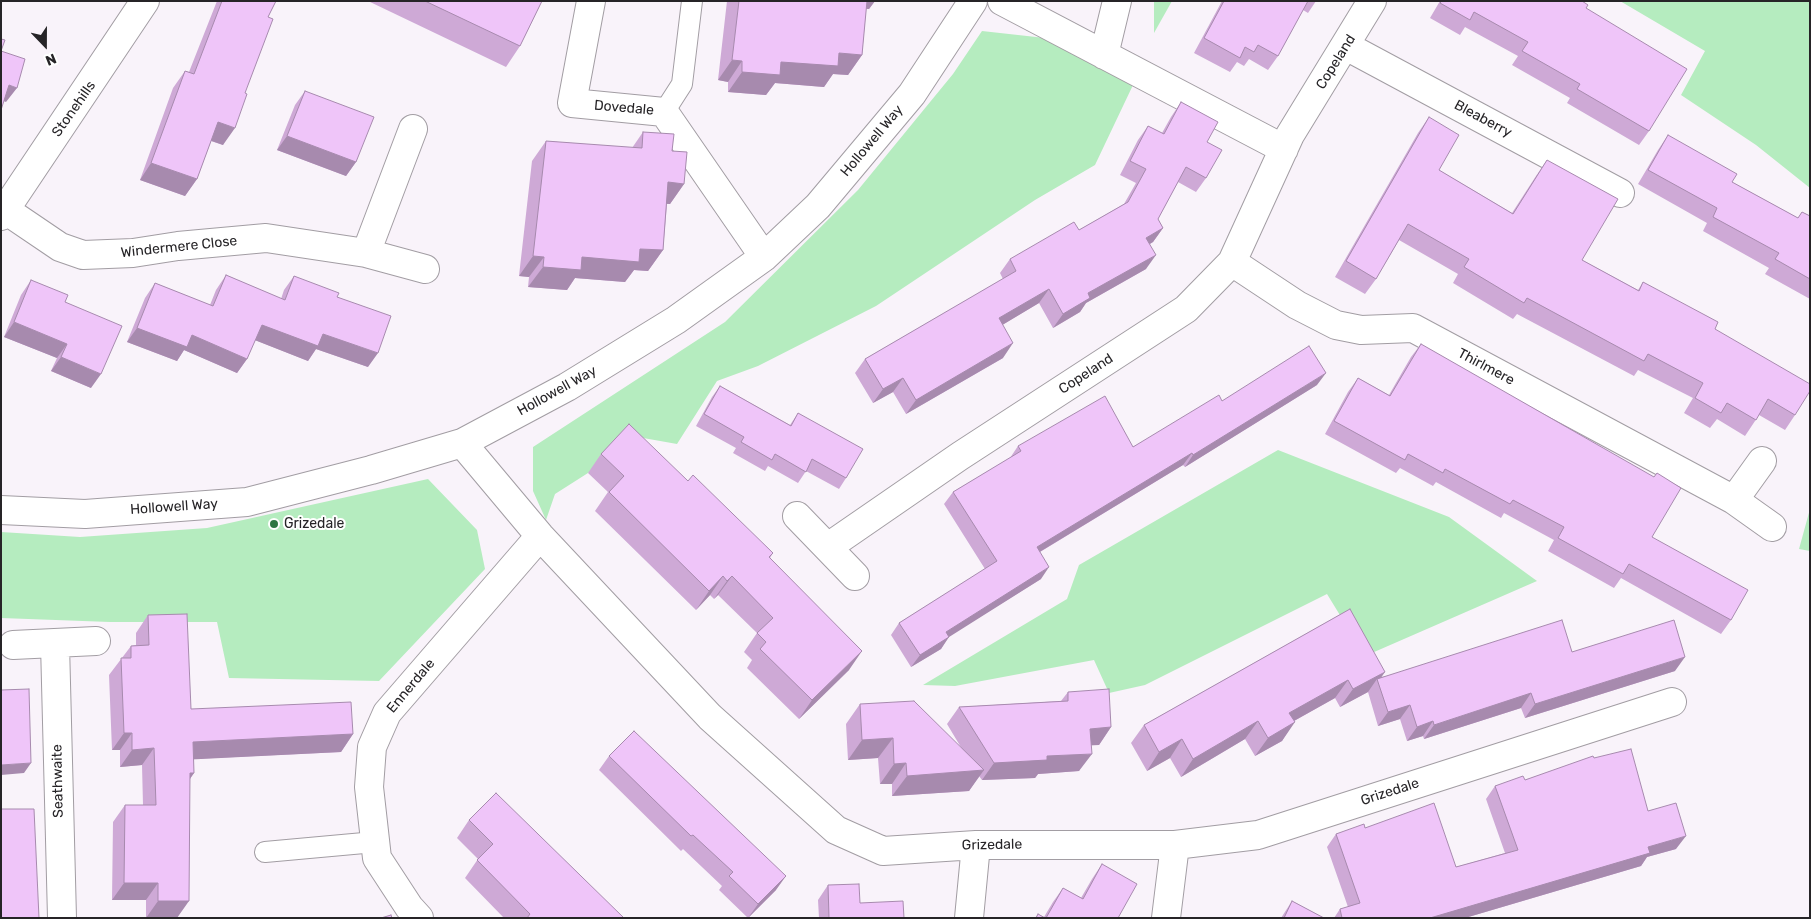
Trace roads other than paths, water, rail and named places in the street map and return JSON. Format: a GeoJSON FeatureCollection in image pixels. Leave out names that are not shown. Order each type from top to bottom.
{"type":"FeatureCollection","features":[{"type":"Feature","properties":{"kind":"street","name":"Stonehills"},"geometry":{"type":"LineString","coordinates":[[2,210],[104,65],[145,1]]}},
{"type":"Feature","properties":{"kind":"street","name":"Dovedale"},"geometry":{"type":"LineString","coordinates":[[591,1],[572,103],[664,112],[764,257]]}},
{"type":"Feature","properties":{"kind":"street","name":"Hollowell Way"},"geometry":{"type":"LineString","coordinates":[[1,510],[85,514],[247,502],[371,470],[462,442],[567,387],[618,356],[676,320],[764,257],[818,206],[912,94],[973,1]]}},
{"type":"Feature","properties":{"kind":"street"},"geometry":{"type":"LineString","coordinates":[[1002,1],[1284,149]]}},
{"type":"Feature","properties":{"kind":"street"},"geometry":{"type":"LineString","coordinates":[[1104,55],[1117,1]]}},
{"type":"Feature","properties":{"kind":"street","name":"Copeland"},"geometry":{"type":"LineString","coordinates":[[828,547],[960,456],[1186,309],[1232,262],[1284,149],[1372,1]]}},
{"type":"Feature","properties":{"kind":"street","name":"Bleaberry"},"geometry":{"type":"LineString","coordinates":[[1346,46],[1620,193]]}},
{"type":"Feature","properties":{"kind":"street"},"geometry":{"type":"LineString","coordinates":[[366,253],[414,129]]}},
{"type":"Feature","properties":{"kind":"street","name":"Windermere Close"},"geometry":{"type":"LineString","coordinates":[[2,210],[60,248],[83,255],[133,254],[178,246],[266,238],[366,253],[425,269]]}},
{"type":"Feature","properties":{"kind":"street","name":"Thirlmere"},"geometry":{"type":"LineString","coordinates":[[1232,262],[1297,305],[1336,325],[1361,330],[1413,328],[1734,500],[1772,527]]}},
{"type":"Feature","properties":{"kind":"street","name":"Grizedale"},"geometry":{"type":"LineString","coordinates":[[462,442],[540,536],[710,718],[836,830],[883,851],[976,845],[1175,845],[1258,835],[1672,702]]}},
{"type":"Feature","properties":{"kind":"street"},"geometry":{"type":"LineString","coordinates":[[1734,500],[1762,461]]}},
{"type":"Feature","properties":{"kind":"street"},"geometry":{"type":"LineString","coordinates":[[797,516],[855,576]]}},
{"type":"Feature","properties":{"kind":"street","name":"Ennerdale"},"geometry":{"type":"LineString","coordinates":[[419,918],[409,907],[377,858],[369,787],[372,747],[387,713],[540,536]]}},
{"type":"Feature","properties":{"kind":"street"},"geometry":{"type":"LineString","coordinates":[[13,645],[96,641]]}},
{"type":"Feature","properties":{"kind":"street","name":"Seathwaite"},"geometry":{"type":"LineString","coordinates":[[55,644],[62,918]]}},
{"type":"Feature","properties":{"kind":"street"},"geometry":{"type":"LineString","coordinates":[[969,918],[976,845]]}},
{"type":"Feature","properties":{"kind":"street"},"geometry":{"type":"LineString","coordinates":[[1166,918],[1175,845]]}},
{"type":"Feature","properties":{"kind":"lane"},"geometry":{"type":"LineString","coordinates":[[664,112],[682,84],[692,1]]}},
{"type":"Feature","properties":{"kind":"lane"},"geometry":{"type":"LineString","coordinates":[[265,852],[375,842]]}},
{"type":"Feature","properties":{"kind":"place","name":"Grizedale"},"geometry":{"type":"Point","coordinates":[274,524]}}]}
